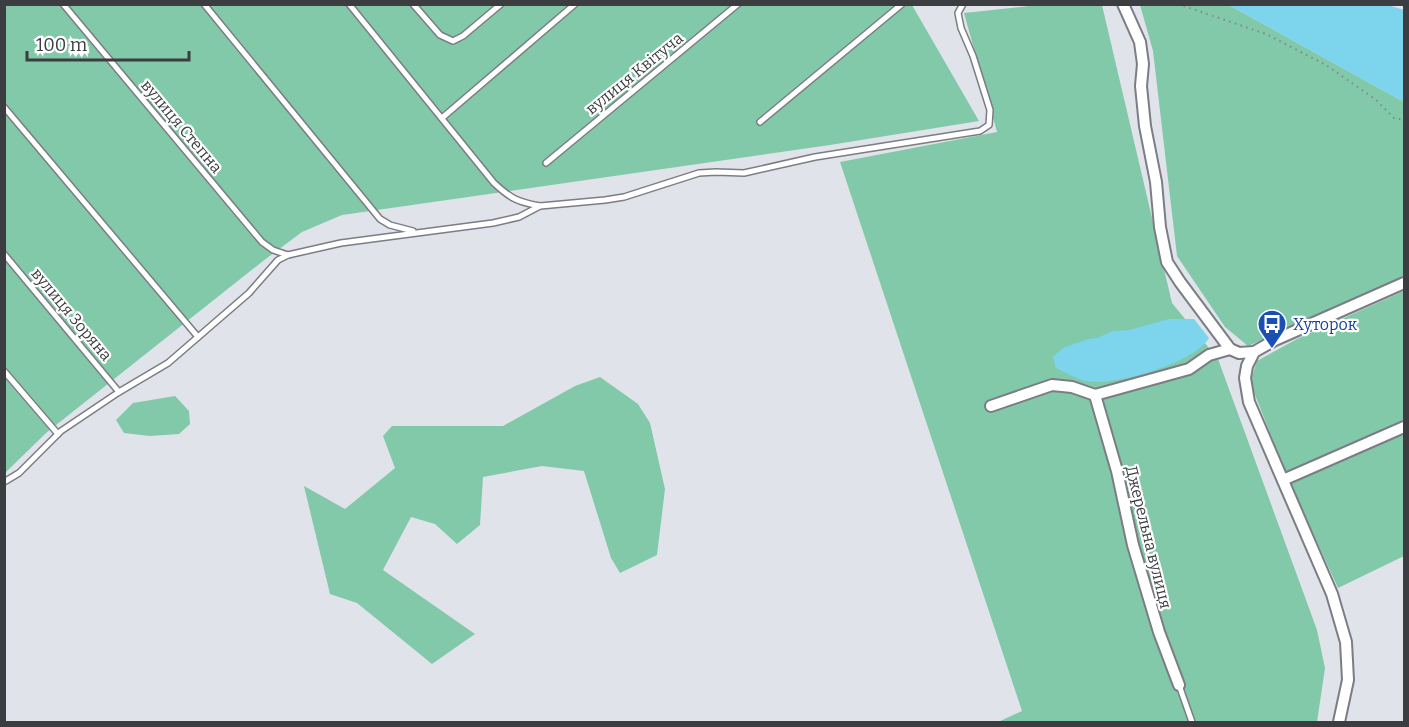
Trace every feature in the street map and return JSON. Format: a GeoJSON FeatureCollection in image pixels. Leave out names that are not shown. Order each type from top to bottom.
{"type":"FeatureCollection","features":[{"type":"Feature","properties":{"kind":"street"},"geometry":{"type":"LineString","coordinates":[[1123,4],[1140,42],[1145,126],[1156,182],[1160,227],[1167,262],[1230,349]]}},
{"type":"Feature","properties":{"kind":"street"},"geometry":{"type":"LineString","coordinates":[[991,406],[1052,385],[1072,387],[1095,395],[1189,369],[1209,355],[1230,349],[1239,352],[1254,352],[1275,340],[1404,284]]}},
{"type":"Feature","properties":{"kind":"street"},"geometry":{"type":"LineString","coordinates":[[1254,352],[1247,366],[1245,378],[1249,402],[1332,594],[1346,642],[1348,680],[1339,723]]}},
{"type":"Feature","properties":{"kind":"street","name":"Джерельна вулиця"},"geometry":{"type":"LineString","coordinates":[[1095,395],[1117,471],[1133,545],[1159,632],[1179,685]]}},
{"type":"Feature","properties":{"kind":"street"},"geometry":{"type":"LineString","coordinates":[[1283,480],[1404,427]]}},
{"type":"Feature","properties":{"kind":"lane","name":"вулиця Степна"},"geometry":{"type":"LineString","coordinates":[[63,4],[262,242],[273,250],[288,255]]}},
{"type":"Feature","properties":{"kind":"lane"},"geometry":{"type":"LineString","coordinates":[[204,4],[380,219],[390,225],[418,232]]}},
{"type":"Feature","properties":{"kind":"lane"},"geometry":{"type":"LineString","coordinates":[[349,4],[504,193],[519,202],[540,206],[624,197],[699,173],[744,173],[815,158],[980,131],[989,125],[990,110],[961,28],[958,13],[963,4]]}},
{"type":"Feature","properties":{"kind":"lane"},"geometry":{"type":"LineString","coordinates":[[413,4],[440,35],[453,41],[463,36],[501,4]]}},
{"type":"Feature","properties":{"kind":"lane"},"geometry":{"type":"LineString","coordinates":[[442,118],[575,4]]}},
{"type":"Feature","properties":{"kind":"lane","name":"вулиця Квітуча"},"geometry":{"type":"LineString","coordinates":[[546,163],[738,4]]}},
{"type":"Feature","properties":{"kind":"lane"},"geometry":{"type":"LineString","coordinates":[[760,122],[902,4]]}},
{"type":"Feature","properties":{"kind":"lane"},"geometry":{"type":"LineString","coordinates":[[4,107],[198,337]]}},
{"type":"Feature","properties":{"kind":"lane"},"geometry":{"type":"LineString","coordinates":[[4,482],[19,473],[58,434],[119,392],[168,363],[249,293],[278,260],[288,255],[341,243],[493,223],[519,217],[540,206]]}},
{"type":"Feature","properties":{"kind":"lane","name":"вулиця Зоряна"},"geometry":{"type":"LineString","coordinates":[[4,254],[119,392]]}},
{"type":"Feature","properties":{"kind":"lane"},"geometry":{"type":"LineString","coordinates":[[4,371],[58,434]]}},
{"type":"Feature","properties":{"kind":"lane"},"geometry":{"type":"LineString","coordinates":[[1179,685],[1192,723]]}},
{"type":"Feature","properties":{"kind":"path"},"geometry":{"type":"LineString","coordinates":[[1178,4],[1266,34],[1326,65],[1376,99],[1394,118],[1404,120]]}},
{"type":"Feature","properties":{"kind":"green space"},"geometry":{"type":"Polygon","coordinates":[[[5,5],[912,5],[979,121],[830,145],[342,215],[302,232],[263,261],[46,433],[5,473],[5,5]]]}},
{"type":"Feature","properties":{"kind":"green space"},"geometry":{"type":"Polygon","coordinates":[[[1038,5],[1102,5],[1172,303],[1218,359],[1317,630],[1325,668],[1317,722],[998,722],[1022,711],[840,162],[997,132],[964,13],[1038,5]]]}},
{"type":"Feature","properties":{"kind":"green space"},"geometry":{"type":"Polygon","coordinates":[[[1140,5],[1229,5],[1404,102],[1404,276],[1248,346],[1225,327],[1177,256],[1153,51],[1140,5]]]}},
{"type":"Feature","properties":{"kind":"green space"},"geometry":{"type":"Polygon","coordinates":[[[1404,291],[1404,556],[1338,588],[1286,474],[1250,382],[1257,361],[1297,339],[1404,291]]]}},
{"type":"Feature","properties":{"kind":"green space"},"geometry":{"type":"Polygon","coordinates":[[[600,377],[638,404],[650,423],[665,489],[657,555],[620,573],[611,558],[584,471],[542,466],[483,477],[480,525],[457,544],[435,524],[411,517],[383,570],[475,634],[432,664],[357,603],[330,594],[304,486],[345,509],[395,468],[383,436],[392,426],[503,426],[575,386],[600,377]]]}},
{"type":"Feature","properties":{"kind":"green space"},"geometry":{"type":"Polygon","coordinates":[[[175,396],[189,411],[190,424],[179,434],[150,436],[124,433],[116,420],[133,403],[175,396]]]}},
{"type":"Feature","properties":{"kind":"water"},"geometry":{"type":"Polygon","coordinates":[[[1229,5],[1388,5],[1404,10],[1404,102],[1229,5]]]}},
{"type":"Feature","properties":{"kind":"water"},"geometry":{"type":"Polygon","coordinates":[[[1169,319],[1194,319],[1209,338],[1188,356],[1133,377],[1098,382],[1086,381],[1056,368],[1053,357],[1063,348],[1113,331],[1129,330],[1169,319]]]}},
{"type":"Feature","properties":{"kind":"place","name":"Хуторок"},"geometry":{"type":"Point","coordinates":[1272,350]}}]}
